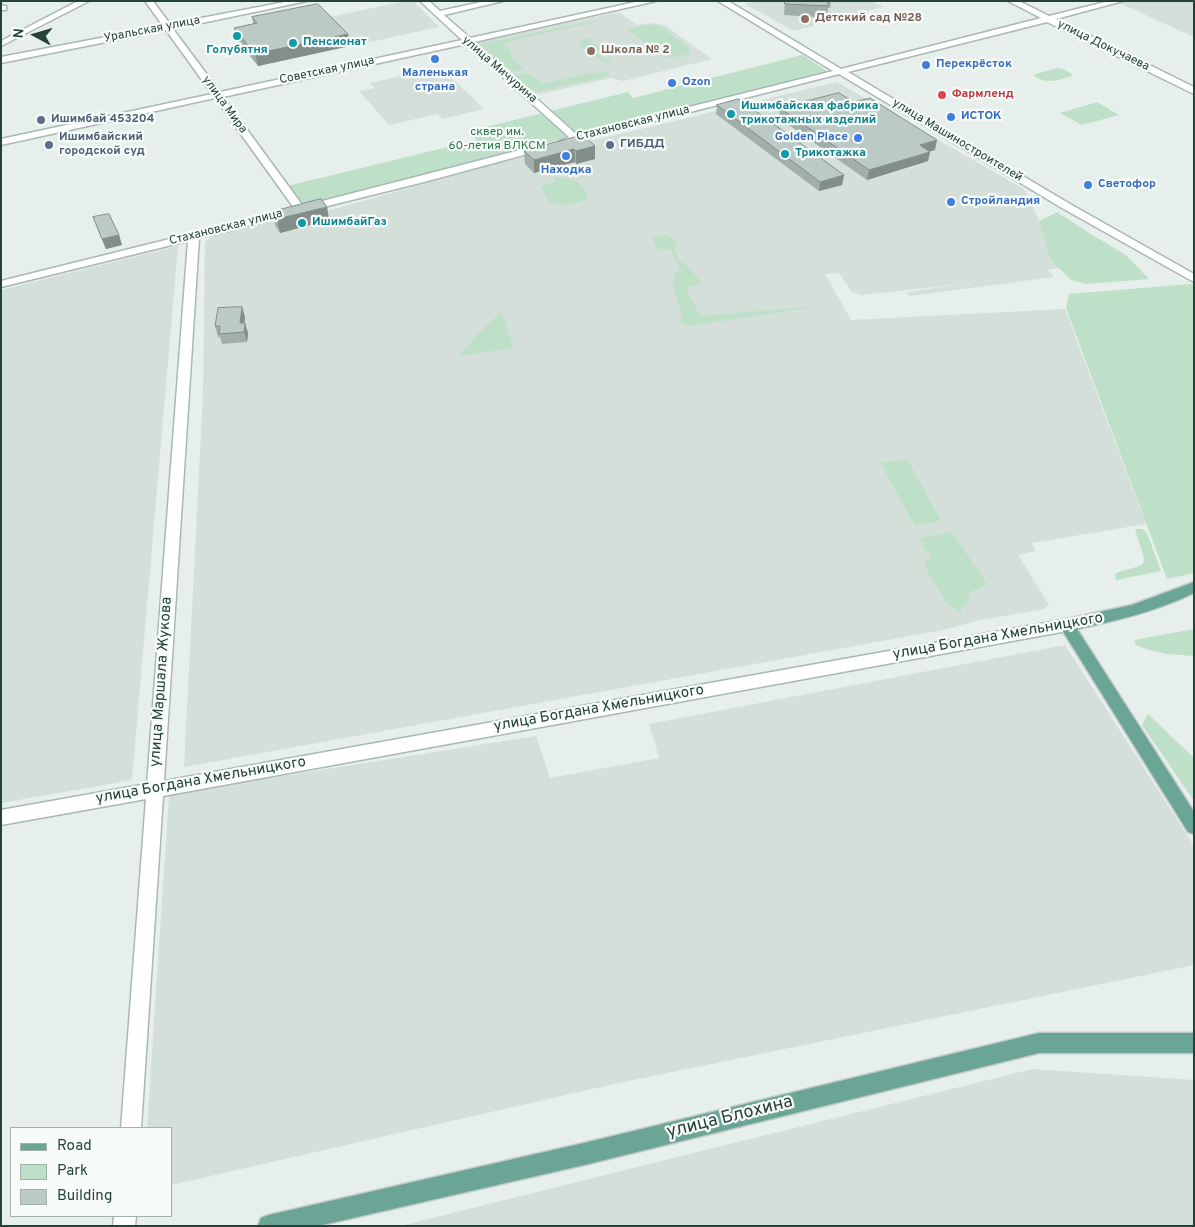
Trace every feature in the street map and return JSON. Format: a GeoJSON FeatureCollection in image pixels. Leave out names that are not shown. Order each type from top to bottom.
{"type":"FeatureCollection","features":[{"type":"Feature","properties":{"kind":"main road","name":"улица Богдана Хмельницкого"},"geometry":{"type":"LineString","coordinates":[[1067,625],[1108,618],[1168,599],[1194,587]]}},
{"type":"Feature","properties":{"kind":"main road"},"geometry":{"type":"LineString","coordinates":[[1067,625],[1194,827]]}},
{"type":"Feature","properties":{"kind":"main road","name":"улица Блохина"},"geometry":{"type":"LineString","coordinates":[[269,1226],[584,1154],[1039,1042],[1194,1043]]}},
{"type":"Feature","properties":{"kind":"street"},"geometry":{"type":"LineString","coordinates":[[1,44],[85,1]]}},
{"type":"Feature","properties":{"kind":"street","name":"улица Мира"},"geometry":{"type":"LineString","coordinates":[[149,1],[300,209]]}},
{"type":"Feature","properties":{"kind":"street","name":"Уральская улица"},"geometry":{"type":"LineString","coordinates":[[1,60],[303,1]]}},
{"type":"Feature","properties":{"kind":"street","name":"улица Мичурина"},"geometry":{"type":"LineString","coordinates":[[424,1],[576,139]]}},
{"type":"Feature","properties":{"kind":"street"},"geometry":{"type":"LineString","coordinates":[[437,14],[498,1]]}},
{"type":"Feature","properties":{"kind":"street","name":"Советская улица"},"geometry":{"type":"LineString","coordinates":[[1,142],[652,1]]}},
{"type":"Feature","properties":{"kind":"street","name":"улица Машиностроителей"},"geometry":{"type":"LineString","coordinates":[[722,1],[1194,279]]}},
{"type":"Feature","properties":{"kind":"street","name":"улица Докучаева"},"geometry":{"type":"LineString","coordinates":[[1012,1],[1194,91]]}},
{"type":"Feature","properties":{"kind":"street","name":"Стахановская улица"},"geometry":{"type":"LineString","coordinates":[[1,284],[1119,1]]}},
{"type":"Feature","properties":{"kind":"street","name":"улица Маршала Жукова"},"geometry":{"type":"LineString","coordinates":[[131,1127],[194,236]]}},
{"type":"Feature","properties":{"kind":"street","name":"улица Богдана Хмельницкого"},"geometry":{"type":"LineString","coordinates":[[1,818],[1067,625]]}},
{"type":"Feature","properties":{"kind":"shaded area"},"geometry":{"type":"Polygon","coordinates":[[[413,1],[439,27],[352,46],[325,18],[413,1]]]}},
{"type":"Feature","properties":{"kind":"shaded area","name":"Детский сад №28"},"geometry":{"type":"Polygon","coordinates":[[[754,1],[872,1],[883,7],[794,31],[745,4],[754,1]]]}},
{"type":"Feature","properties":{"kind":"shaded area"},"geometry":{"type":"Polygon","coordinates":[[[1119,1],[1194,1],[1194,37],[1117,2],[1119,1]]]}},
{"type":"Feature","properties":{"kind":"shaded area","name":"Школа № 2"},"geometry":{"type":"Polygon","coordinates":[[[619,12],[637,25],[650,23],[664,25],[712,59],[623,81],[611,78],[531,96],[473,43],[619,12]]]}},
{"type":"Feature","properties":{"kind":"shaded area"},"geometry":{"type":"Polygon","coordinates":[[[440,67],[484,109],[443,119],[437,114],[389,125],[359,91],[375,88],[370,83],[440,67]]]}},
{"type":"Feature","properties":{"kind":"shaded area"},"geometry":{"type":"Polygon","coordinates":[[[837,82],[1024,189],[1062,267],[1048,270],[1054,277],[910,296],[906,292],[972,283],[862,295],[852,292],[839,273],[825,274],[851,320],[1065,309],[1146,524],[1032,543],[1036,551],[1018,555],[1049,605],[1044,609],[976,621],[943,630],[184,767],[203,393],[205,242],[213,235],[338,208],[495,164],[837,82]]]}},
{"type":"Feature","properties":{"kind":"shaded area"},"geometry":{"type":"Polygon","coordinates":[[[178,246],[132,780],[1,803],[1,290],[178,246]]]}},
{"type":"Feature","properties":{"kind":"shaded area"},"geometry":{"type":"Polygon","coordinates":[[[1065,645],[1194,846],[1194,965],[614,1084],[172,1185],[172,1127],[147,1127],[169,794],[536,736],[550,778],[659,758],[649,724],[1065,645]]]}},
{"type":"Feature","properties":{"kind":"shaded area"},"geometry":{"type":"Polygon","coordinates":[[[1032,1069],[1194,1080],[1194,1226],[400,1226],[1032,1069]]]}},
{"type":"Feature","properties":{"kind":"green space"},"geometry":{"type":"Polygon","coordinates":[[[603,20],[503,43],[513,54],[509,56],[524,68],[513,72],[479,44],[603,20]]]}},
{"type":"Feature","properties":{"kind":"green space"},"geometry":{"type":"Polygon","coordinates":[[[648,25],[660,26],[691,51],[689,54],[671,58],[661,56],[629,31],[632,28],[648,25]]]}},
{"type":"Feature","properties":{"kind":"green space"},"geometry":{"type":"Polygon","coordinates":[[[589,38],[592,41],[591,43],[604,50],[597,52],[597,54],[611,61],[611,63],[602,62],[578,44],[584,43],[582,40],[589,38]]]}},
{"type":"Feature","properties":{"kind":"green space","name":"сквер им. 60-летия ВЛКСМ"},"geometry":{"type":"Polygon","coordinates":[[[802,55],[829,72],[302,205],[287,186],[477,140],[469,131],[628,92],[633,98],[802,55]]]}},
{"type":"Feature","properties":{"kind":"green space"},"geometry":{"type":"Polygon","coordinates":[[[1058,68],[1072,74],[1072,76],[1048,81],[1034,76],[1035,74],[1058,68]]]}},
{"type":"Feature","properties":{"kind":"green space"},"geometry":{"type":"Polygon","coordinates":[[[606,72],[612,75],[538,92],[533,91],[513,75],[528,73],[543,84],[589,73],[606,72]]]}},
{"type":"Feature","properties":{"kind":"green space"},"geometry":{"type":"Polygon","coordinates":[[[1097,102],[1119,115],[1082,125],[1060,113],[1097,102]]]}},
{"type":"Feature","properties":{"kind":"green space"},"geometry":{"type":"Polygon","coordinates":[[[552,177],[575,180],[583,186],[588,198],[570,204],[550,203],[540,186],[556,182],[552,177]]]}},
{"type":"Feature","properties":{"kind":"green space"},"geometry":{"type":"Polygon","coordinates":[[[1057,212],[1126,255],[1149,279],[1086,284],[1071,280],[1051,260],[1039,221],[1057,212]]]}},
{"type":"Feature","properties":{"kind":"green space"},"geometry":{"type":"Polygon","coordinates":[[[668,234],[678,244],[674,249],[680,261],[690,268],[702,284],[686,288],[700,316],[818,306],[691,326],[681,323],[680,310],[673,284],[674,273],[681,270],[670,249],[658,249],[652,237],[668,234]]]}},
{"type":"Feature","properties":{"kind":"green space"},"geometry":{"type":"Polygon","coordinates":[[[1194,285],[1194,573],[1167,579],[1066,308],[1069,294],[1194,285]]]}},
{"type":"Feature","properties":{"kind":"green space"},"geometry":{"type":"Polygon","coordinates":[[[502,312],[514,348],[459,356],[485,327],[502,312]]]}},
{"type":"Feature","properties":{"kind":"green space"},"geometry":{"type":"Polygon","coordinates":[[[908,460],[940,519],[939,521],[915,526],[880,462],[908,460]]]}},
{"type":"Feature","properties":{"kind":"green space"},"geometry":{"type":"Polygon","coordinates":[[[1135,529],[1143,529],[1147,533],[1161,571],[1116,580],[1115,574],[1143,564],[1144,558],[1135,529]]]}},
{"type":"Feature","properties":{"kind":"green space"},"geometry":{"type":"Polygon","coordinates":[[[952,532],[987,585],[970,592],[968,602],[961,607],[961,613],[947,604],[924,565],[931,557],[919,538],[952,532]]]}},
{"type":"Feature","properties":{"kind":"green space"},"geometry":{"type":"Polygon","coordinates":[[[1194,629],[1194,656],[1167,654],[1149,650],[1136,645],[1134,640],[1194,629]]]}},
{"type":"Feature","properties":{"kind":"green space"},"geometry":{"type":"Polygon","coordinates":[[[1148,714],[1194,758],[1194,801],[1142,725],[1148,714]]]}},
{"type":"Feature","properties":{"kind":"building"},"geometry":{"type":"Polygon","coordinates":[[[785,1],[828,1],[828,6],[785,4],[785,1]]]}},
{"type":"Feature","properties":{"kind":"building","name":"Пенсионат"},"geometry":{"type":"Polygon","coordinates":[[[318,4],[348,34],[255,54],[234,28],[257,23],[252,17],[318,4]]]}},
{"type":"Feature","properties":{"kind":"building"},"geometry":{"type":"Polygon","coordinates":[[[839,93],[854,102],[870,98],[937,140],[920,145],[930,152],[869,170],[780,108],[839,93]]]}},
{"type":"Feature","properties":{"kind":"building"},"geometry":{"type":"Polygon","coordinates":[[[739,99],[844,175],[820,182],[717,105],[739,99]]]}},
{"type":"Feature","properties":{"kind":"building"},"geometry":{"type":"Polygon","coordinates":[[[583,135],[595,146],[576,151],[574,149],[534,160],[524,151],[583,135]]]}},
{"type":"Feature","properties":{"kind":"building"},"geometry":{"type":"Polygon","coordinates":[[[321,199],[327,207],[277,219],[272,212],[321,199]]]}},
{"type":"Feature","properties":{"kind":"building"},"geometry":{"type":"Polygon","coordinates":[[[109,214],[119,235],[102,239],[93,217],[109,214]]]}},
{"type":"Feature","properties":{"kind":"building"},"geometry":{"type":"Polygon","coordinates":[[[242,307],[240,323],[245,323],[244,332],[219,334],[220,326],[215,326],[218,308],[242,307]]]}},
{"type":"Feature","properties":{"kind":"place","name":"Детский сад №28"},"geometry":{"type":"Point","coordinates":[805,19]}},
{"type":"Feature","properties":{"kind":"place","name":"Голубятня"},"geometry":{"type":"Point","coordinates":[237,36]}},
{"type":"Feature","properties":{"kind":"place","name":"Пенсионат"},"geometry":{"type":"Point","coordinates":[293,43]}},
{"type":"Feature","properties":{"kind":"place","name":"Школа № 2"},"geometry":{"type":"Point","coordinates":[591,51]}},
{"type":"Feature","properties":{"kind":"place","name":"Маленькая страна"},"geometry":{"type":"Point","coordinates":[435,59]}},
{"type":"Feature","properties":{"kind":"place","name":"Перекрёсток"},"geometry":{"type":"Point","coordinates":[926,65]}},
{"type":"Feature","properties":{"kind":"place","name":"Ozon"},"geometry":{"type":"Point","coordinates":[672,83]}},
{"type":"Feature","properties":{"kind":"place","name":"Фармленд"},"geometry":{"type":"Point","coordinates":[942,95]}},
{"type":"Feature","properties":{"kind":"place","name":"Ишимбайская фабрика трикотажных изделий"},"geometry":{"type":"Point","coordinates":[731,114]}},
{"type":"Feature","properties":{"kind":"place","name":"ИСТОК"},"geometry":{"type":"Point","coordinates":[951,117]}},
{"type":"Feature","properties":{"kind":"place","name":"Ишимбай 453204"},"geometry":{"type":"Point","coordinates":[41,120]}},
{"type":"Feature","properties":{"kind":"place","name":"Golden Place"},"geometry":{"type":"Point","coordinates":[858,138]}},
{"type":"Feature","properties":{"kind":"place","name":"Ишимбайский городской суд"},"geometry":{"type":"Point","coordinates":[49,145]}},
{"type":"Feature","properties":{"kind":"place","name":"ГИБДД"},"geometry":{"type":"Point","coordinates":[610,145]}},
{"type":"Feature","properties":{"kind":"place","name":"Трикотажка"},"geometry":{"type":"Point","coordinates":[785,154]}},
{"type":"Feature","properties":{"kind":"place","name":"Находка"},"geometry":{"type":"Point","coordinates":[566,156]}},
{"type":"Feature","properties":{"kind":"place","name":"Светофор"},"geometry":{"type":"Point","coordinates":[1088,185]}},
{"type":"Feature","properties":{"kind":"place","name":"Стройландия"},"geometry":{"type":"Point","coordinates":[951,202]}},
{"type":"Feature","properties":{"kind":"place","name":"ИшимбайГаз"},"geometry":{"type":"Point","coordinates":[302,223]}}]}
